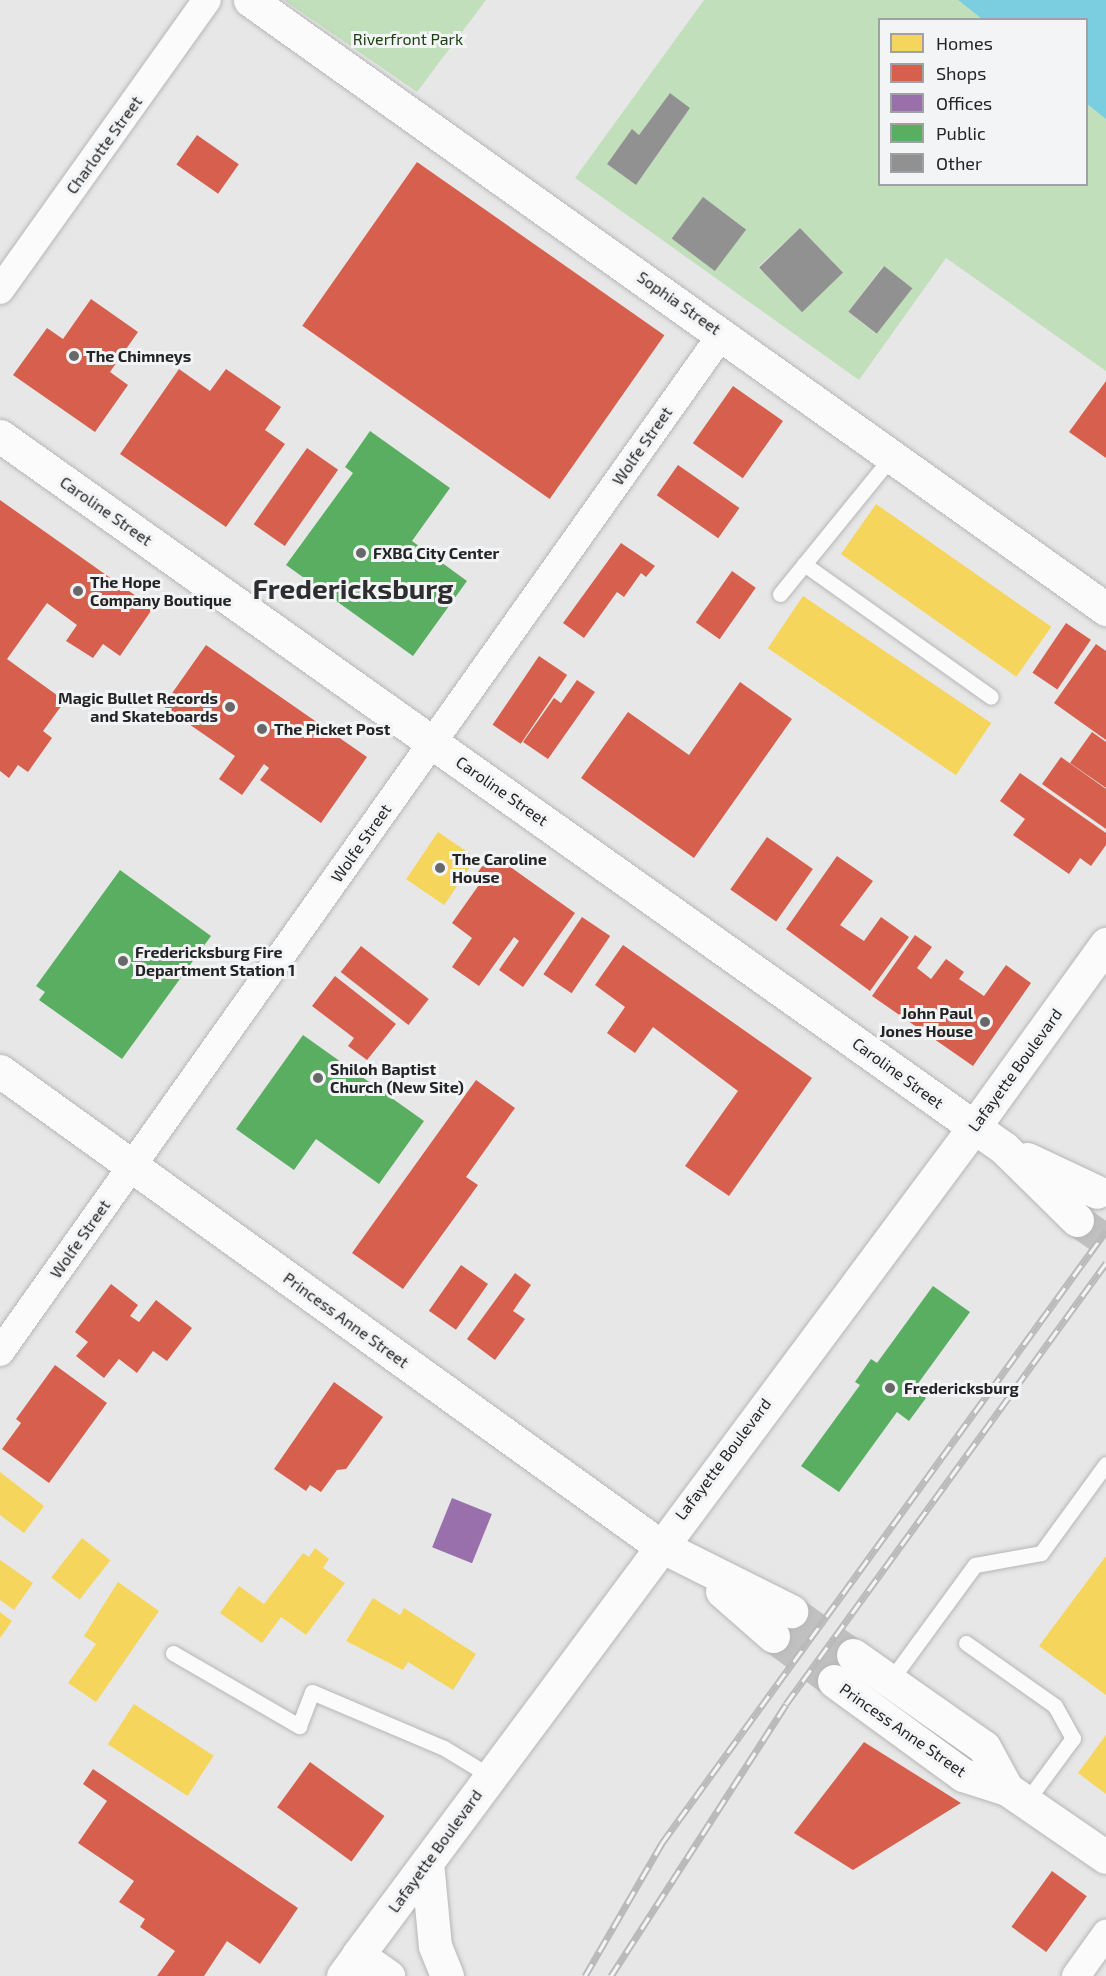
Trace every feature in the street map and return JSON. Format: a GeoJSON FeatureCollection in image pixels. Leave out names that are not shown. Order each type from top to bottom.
{"type":"FeatureCollection","features":[{"type":"Feature","properties":{"kind":"main road","name":"Sophia Street"},"geometry":{"type":"LineString","coordinates":[[250,0],[1106,609]]}},
{"type":"Feature","properties":{"kind":"main road","name":"Caroline Street"},"geometry":{"type":"LineString","coordinates":[[0,436],[1004,1148],[1077,1220]]}},
{"type":"Feature","properties":{"kind":"main road","name":"Lafayette Boulevard"},"geometry":{"type":"LineString","coordinates":[[351,1965],[658,1545],[974,1127],[1106,944]]}},
{"type":"Feature","properties":{"kind":"main road","name":"Princess Anne Street"},"geometry":{"type":"LineString","coordinates":[[0,1071],[658,1545],[782,1624]]}},
{"type":"Feature","properties":{"kind":"main road","name":"Caroline Street"},"geometry":{"type":"LineString","coordinates":[[1004,1148],[1097,1192]]}},
{"type":"Feature","properties":{"kind":"main road","name":"Princess Anne Street"},"geometry":{"type":"LineString","coordinates":[[1016,1795],[984,1747],[890,1681],[843,1668],[963,1775],[1016,1795],[1106,1857]]}},
{"type":"Feature","properties":{"kind":"main road"},"geometry":{"type":"LineString","coordinates":[[427,1862],[435,1946],[447,1976]]}},
{"type":"Feature","properties":{"kind":"main road"},"geometry":{"type":"LineString","coordinates":[[351,1965],[388,1976]]}},
{"type":"Feature","properties":{"kind":"street","name":"Charlotte Street"},"geometry":{"type":"LineString","coordinates":[[0,290],[207,0]]}},
{"type":"Feature","properties":{"kind":"street","name":"Wolfe Street"},"geometry":{"type":"LineString","coordinates":[[0,1352],[722,334]]}},
{"type":"Feature","properties":{"kind":"street"},"geometry":{"type":"LineString","coordinates":[[1076,1976],[1106,1934]]}},
{"type":"Feature","properties":{"kind":"lane"},"geometry":{"type":"LineString","coordinates":[[780,594],[892,456]]}},
{"type":"Feature","properties":{"kind":"lane"},"geometry":{"type":"LineString","coordinates":[[804,564],[991,697]]}},
{"type":"Feature","properties":{"kind":"lane"},"geometry":{"type":"LineString","coordinates":[[890,1681],[975,1565],[1041,1553],[1106,1464]]}},
{"type":"Feature","properties":{"kind":"lane"},"geometry":{"type":"LineString","coordinates":[[966,1643],[1055,1706],[1073,1738],[1016,1795]]}},
{"type":"Feature","properties":{"kind":"lane"},"geometry":{"type":"LineString","coordinates":[[173,1653],[299,1726],[312,1692],[444,1748],[490,1776]]}},
{"type":"Feature","properties":{"kind":"green space","name":"Riverfront Park"},"geometry":{"type":"Polygon","coordinates":[[[284,0],[486,0],[417,92],[284,0]]]}},
{"type":"Feature","properties":{"kind":"green space"},"geometry":{"type":"Polygon","coordinates":[[[704,0],[958,0],[981,18],[878,18],[878,186],[1088,186],[1088,105],[1106,119],[1106,371],[946,258],[859,380],[575,178],[704,0]],[[670,93],[639,135],[632,130],[607,164],[636,185],[690,108],[670,93]],[[703,198],[673,239],[716,269],[745,228],[703,198]],[[800,228],[758,267],[801,311],[843,272],[800,228]],[[883,266],[848,312],[876,334],[912,288],[883,266]]]}},
{"type":"Feature","properties":{"kind":"water"},"geometry":{"type":"Polygon","coordinates":[[[958,0],[1106,0],[1106,119],[1088,105],[1088,18],[981,18],[958,0]]]}},
{"type":"Feature","properties":{"kind":"building: Homes"},"geometry":{"type":"Polygon","coordinates":[[[876,504],[1051,627],[1016,677],[841,554],[876,504]]]}},
{"type":"Feature","properties":{"kind":"building: Homes"},"geometry":{"type":"Polygon","coordinates":[[[803,596],[991,723],[956,775],[768,648],[803,596]]]}},
{"type":"Feature","properties":{"kind":"building: Homes","name":"The Caroline House"},"geometry":{"type":"Polygon","coordinates":[[[438,832],[476,858],[444,905],[406,879],[438,832]]]}},
{"type":"Feature","properties":{"kind":"building: Homes"},"geometry":{"type":"Polygon","coordinates":[[[0,1472],[44,1506],[24,1533],[0,1515],[0,1472]]]}},
{"type":"Feature","properties":{"kind":"building: Homes"},"geometry":{"type":"Polygon","coordinates":[[[82,1538],[110,1560],[80,1600],[51,1577],[82,1538]]]}},
{"type":"Feature","properties":{"kind":"building: Homes"},"geometry":{"type":"Polygon","coordinates":[[[315,1548],[329,1559],[323,1568],[345,1583],[306,1635],[281,1617],[262,1643],[220,1613],[239,1586],[264,1604],[303,1553],[309,1557],[315,1548]]]}},
{"type":"Feature","properties":{"kind":"building: Homes"},"geometry":{"type":"Polygon","coordinates":[[[1106,1556],[1106,1695],[1039,1646],[1106,1556]]]}},
{"type":"Feature","properties":{"kind":"building: Homes"},"geometry":{"type":"Polygon","coordinates":[[[0,1560],[33,1583],[14,1610],[0,1600],[0,1560]]]}},
{"type":"Feature","properties":{"kind":"building: Homes"},"geometry":{"type":"Polygon","coordinates":[[[118,1582],[159,1611],[96,1702],[68,1683],[96,1644],[84,1636],[118,1582]]]}},
{"type":"Feature","properties":{"kind":"building: Homes"},"geometry":{"type":"Polygon","coordinates":[[[373,1598],[400,1615],[404,1608],[476,1654],[453,1690],[408,1662],[403,1670],[346,1641],[373,1598]]]}},
{"type":"Feature","properties":{"kind":"building: Homes"},"geometry":{"type":"Polygon","coordinates":[[[0,1612],[12,1621],[0,1638],[0,1612]]]}},
{"type":"Feature","properties":{"kind":"building: Homes"},"geometry":{"type":"Polygon","coordinates":[[[134,1704],[214,1756],[188,1796],[108,1744],[134,1704]]]}},
{"type":"Feature","properties":{"kind":"building: Homes"},"geometry":{"type":"Polygon","coordinates":[[[1106,1735],[1106,1794],[1078,1773],[1106,1735]]]}},
{"type":"Feature","properties":{"kind":"building: Shops"},"geometry":{"type":"Polygon","coordinates":[[[197,135],[239,164],[218,194],[176,164],[197,135]]]}},
{"type":"Feature","properties":{"kind":"building: Shops"},"geometry":{"type":"Polygon","coordinates":[[[417,162],[664,335],[550,499],[302,326],[417,162]]]}},
{"type":"Feature","properties":{"kind":"building: Shops","name":"The Chimneys"},"geometry":{"type":"Polygon","coordinates":[[[91,299],[138,332],[110,372],[128,385],[95,432],[13,375],[47,328],[63,339],[91,299]]]}},
{"type":"Feature","properties":{"kind":"building: Shops"},"geometry":{"type":"Polygon","coordinates":[[[179,369],[210,391],[226,369],[281,407],[265,430],[285,444],[226,527],[120,454],[179,369]]]}},
{"type":"Feature","properties":{"kind":"building: Shops"},"geometry":{"type":"Polygon","coordinates":[[[1106,381],[1106,458],[1069,432],[1106,381]]]}},
{"type":"Feature","properties":{"kind":"building: Shops"},"geometry":{"type":"Polygon","coordinates":[[[733,386],[783,421],[743,478],[693,443],[733,386]]]}},
{"type":"Feature","properties":{"kind":"building: Shops"},"geometry":{"type":"Polygon","coordinates":[[[307,448],[338,470],[285,546],[254,524],[307,448]]]}},
{"type":"Feature","properties":{"kind":"building: Shops"},"geometry":{"type":"Polygon","coordinates":[[[678,465],[739,508],[718,538],[657,495],[678,465]]]}},
{"type":"Feature","properties":{"kind":"building: Shops"},"geometry":{"type":"Polygon","coordinates":[[[0,500],[153,608],[120,656],[103,644],[93,658],[66,641],[77,625],[47,603],[7,659],[65,701],[43,731],[52,738],[28,772],[18,765],[9,778],[0,771],[0,500]]]}},
{"type":"Feature","properties":{"kind":"building: Shops"},"geometry":{"type":"Polygon","coordinates":[[[621,543],[655,566],[646,577],[641,573],[624,597],[617,592],[584,638],[563,623],[621,543]]]}},
{"type":"Feature","properties":{"kind":"building: Shops"},"geometry":{"type":"Polygon","coordinates":[[[732,571],[756,588],[720,639],[696,623],[732,571]]]}},
{"type":"Feature","properties":{"kind":"building: Shops"},"geometry":{"type":"Polygon","coordinates":[[[1066,623],[1091,640],[1057,690],[1032,673],[1066,623]]]}},
{"type":"Feature","properties":{"kind":"building: Shops"},"geometry":{"type":"Polygon","coordinates":[[[1096,644],[1106,651],[1106,740],[1054,703],[1096,644]]]}},
{"type":"Feature","properties":{"kind":"building: Shops"},"geometry":{"type":"Polygon","coordinates":[[[206,645],[367,757],[321,823],[260,780],[269,768],[264,764],[242,795],[219,779],[235,756],[163,706],[206,645]]]}},
{"type":"Feature","properties":{"kind":"building: Shops"},"geometry":{"type":"Polygon","coordinates":[[[539,656],[567,675],[521,744],[493,725],[539,656]]]}},
{"type":"Feature","properties":{"kind":"building: Shops"},"geometry":{"type":"Polygon","coordinates":[[[577,680],[595,692],[548,759],[523,742],[554,698],[561,703],[577,680]]]}},
{"type":"Feature","properties":{"kind":"building: Shops"},"geometry":{"type":"Polygon","coordinates":[[[740,682],[792,719],[694,858],[581,778],[628,712],[689,755],[740,682]]]}},
{"type":"Feature","properties":{"kind":"building: Shops"},"geometry":{"type":"Polygon","coordinates":[[[1092,732],[1106,742],[1106,788],[1070,763],[1092,732]]]}},
{"type":"Feature","properties":{"kind":"building: Shops"},"geometry":{"type":"Polygon","coordinates":[[[1061,757],[1106,789],[1106,829],[1042,784],[1061,757]]]}},
{"type":"Feature","properties":{"kind":"building: Shops"},"geometry":{"type":"Polygon","coordinates":[[[1020,773],[1106,833],[1106,845],[1091,866],[1080,858],[1069,874],[1013,835],[1025,819],[1000,801],[1020,773]]]}},
{"type":"Feature","properties":{"kind":"building: Shops"},"geometry":{"type":"Polygon","coordinates":[[[767,837],[813,869],[776,922],[730,889],[767,837]]]}},
{"type":"Feature","properties":{"kind":"building: Shops"},"geometry":{"type":"Polygon","coordinates":[[[491,853],[575,913],[523,987],[499,970],[519,941],[514,937],[479,986],[452,967],[472,938],[452,923],[481,882],[474,878],[491,853]]]}},
{"type":"Feature","properties":{"kind":"building: Shops"},"geometry":{"type":"Polygon","coordinates":[[[837,856],[873,881],[840,925],[864,941],[881,917],[909,937],[870,991],[786,929],[837,856]]]}},
{"type":"Feature","properties":{"kind":"building: Shops"},"geometry":{"type":"Polygon","coordinates":[[[582,917],[610,936],[572,993],[543,974],[582,917]]]}},
{"type":"Feature","properties":{"kind":"building: Shops"},"geometry":{"type":"Polygon","coordinates":[[[915,935],[932,947],[917,968],[931,979],[946,959],[964,972],[959,979],[984,996],[1006,965],[1031,983],[973,1066],[872,996],[915,935]]]}},
{"type":"Feature","properties":{"kind":"building: Shops"},"geometry":{"type":"Polygon","coordinates":[[[623,945],[812,1078],[729,1196],[685,1166],[738,1091],[653,1027],[635,1053],[607,1033],[625,1007],[595,985],[623,945]]]}},
{"type":"Feature","properties":{"kind":"building: Shops"},"geometry":{"type":"Polygon","coordinates":[[[361,946],[429,999],[408,1025],[341,972],[361,946]]]}},
{"type":"Feature","properties":{"kind":"building: Shops"},"geometry":{"type":"Polygon","coordinates":[[[335,976],[396,1024],[367,1060],[348,1046],[354,1038],[312,1006],[335,976]]]}},
{"type":"Feature","properties":{"kind":"building: Shops"},"geometry":{"type":"Polygon","coordinates":[[[476,1080],[515,1108],[466,1177],[478,1185],[403,1289],[352,1253],[476,1080]]]}},
{"type":"Feature","properties":{"kind":"building: Shops"},"geometry":{"type":"Polygon","coordinates":[[[461,1265],[488,1284],[456,1330],[429,1311],[461,1265]]]}},
{"type":"Feature","properties":{"kind":"building: Shops"},"geometry":{"type":"Polygon","coordinates":[[[515,1273],[531,1285],[513,1311],[525,1319],[495,1360],[467,1339],[515,1273]]]}},
{"type":"Feature","properties":{"kind":"building: Shops"},"geometry":{"type":"Polygon","coordinates":[[[111,1284],[138,1305],[130,1316],[139,1322],[156,1300],[192,1328],[167,1361],[153,1351],[137,1373],[119,1359],[104,1378],[76,1356],[88,1342],[75,1332],[111,1284]]]}},
{"type":"Feature","properties":{"kind":"building: Shops"},"geometry":{"type":"Polygon","coordinates":[[[55,1365],[107,1403],[49,1483],[2,1449],[21,1423],[16,1419],[55,1365]]]}},
{"type":"Feature","properties":{"kind":"building: Shops"},"geometry":{"type":"Polygon","coordinates":[[[334,1382],[383,1417],[346,1469],[337,1470],[321,1492],[310,1485],[306,1491],[274,1469],[334,1382]]]}},
{"type":"Feature","properties":{"kind":"building: Shops"},"geometry":{"type":"Polygon","coordinates":[[[864,1742],[961,1803],[853,1870],[794,1833],[864,1742]]]}},
{"type":"Feature","properties":{"kind":"building: Shops"},"geometry":{"type":"Polygon","coordinates":[[[310,1762],[384,1816],[352,1861],[277,1807],[310,1762]]]}},
{"type":"Feature","properties":{"kind":"building: Shops"},"geometry":{"type":"Polygon","coordinates":[[[93,1769],[298,1908],[260,1964],[227,1941],[204,1976],[157,1976],[175,1951],[140,1927],[145,1919],[119,1902],[134,1881],[78,1843],[107,1801],[83,1784],[93,1769]]]}},
{"type":"Feature","properties":{"kind":"building: Shops"},"geometry":{"type":"Polygon","coordinates":[[[1052,1871],[1087,1896],[1046,1952],[1011,1927],[1052,1871]]]}},
{"type":"Feature","properties":{"kind":"building: Offices"},"geometry":{"type":"Polygon","coordinates":[[[452,1498],[492,1514],[472,1563],[432,1547],[452,1498]]]}},
{"type":"Feature","properties":{"kind":"building: Public","name":"FXBG City Center"},"geometry":{"type":"Polygon","coordinates":[[[370,431],[450,488],[412,541],[467,581],[413,656],[286,565],[353,473],[345,467],[370,431]]]}},
{"type":"Feature","properties":{"kind":"building: Public","name":"Fredericksburg Fire Department Station 1"},"geometry":{"type":"Polygon","coordinates":[[[120,870],[211,936],[122,1059],[39,1000],[45,992],[36,986],[120,870]]]}},
{"type":"Feature","properties":{"kind":"building: Public","name":"Shiloh Baptist Church (New Site)"},"geometry":{"type":"Polygon","coordinates":[[[303,1035],[424,1121],[379,1184],[316,1139],[294,1170],[236,1129],[303,1035]]]}},
{"type":"Feature","properties":{"kind":"building: Public"},"geometry":{"type":"Polygon","coordinates":[[[933,1286],[970,1312],[914,1389],[926,1398],[909,1421],[897,1412],[839,1492],[801,1466],[860,1385],[855,1382],[871,1359],[877,1363],[933,1286]]]}},
{"type":"Feature","properties":{"kind":"building: Other"},"geometry":{"type":"Polygon","coordinates":[[[670,93],[690,108],[636,185],[607,164],[632,129],[639,135],[670,93]]]}},
{"type":"Feature","properties":{"kind":"building: Other"},"geometry":{"type":"Polygon","coordinates":[[[703,197],[746,229],[715,271],[672,239],[703,197]]]}},
{"type":"Feature","properties":{"kind":"building: Other"},"geometry":{"type":"Polygon","coordinates":[[[800,228],[843,273],[802,312],[759,268],[800,228]]]}},
{"type":"Feature","properties":{"kind":"building: Other"},"geometry":{"type":"Polygon","coordinates":[[[884,266],[912,288],[877,334],[848,312],[884,266]]]}},
{"type":"Feature","properties":{"kind":"tunnel"},"geometry":{"type":"LineString","coordinates":[[1077,1220],[1106,1240]]}},
{"type":"Feature","properties":{"kind":"tunnel"},"geometry":{"type":"LineString","coordinates":[[791,1611],[853,1655]]}},
{"type":"Feature","properties":{"kind":"tunnel"},"geometry":{"type":"LineString","coordinates":[[773,1636],[834,1681]]}},
{"type":"Feature","properties":{"kind":"railway"},"geometry":{"type":"LineString","coordinates":[[585,1976],[662,1843],[1106,1231]]}},
{"type":"Feature","properties":{"kind":"railway"},"geometry":{"type":"LineString","coordinates":[[611,1976],[786,1704],[1106,1263]]}},
{"type":"Feature","properties":{"kind":"place","name":"The Chimneys"},"geometry":{"type":"Point","coordinates":[74,356]}},
{"type":"Feature","properties":{"kind":"place","name":"FXBG City Center"},"geometry":{"type":"Point","coordinates":[361,553]}},
{"type":"Feature","properties":{"kind":"place","name":"The Hope Company Boutique"},"geometry":{"type":"Point","coordinates":[78,591]}},
{"type":"Feature","properties":{"kind":"place","name":"Magic Bullet Records and Skateboards"},"geometry":{"type":"Point","coordinates":[230,707]}},
{"type":"Feature","properties":{"kind":"place","name":"The Picket Post"},"geometry":{"type":"Point","coordinates":[262,729]}},
{"type":"Feature","properties":{"kind":"place","name":"The Caroline House"},"geometry":{"type":"Point","coordinates":[440,868]}},
{"type":"Feature","properties":{"kind":"place","name":"Fredericksburg Fire Department Station 1"},"geometry":{"type":"Point","coordinates":[123,961]}},
{"type":"Feature","properties":{"kind":"place","name":"John Paul Jones House"},"geometry":{"type":"Point","coordinates":[985,1022]}},
{"type":"Feature","properties":{"kind":"place","name":"Shiloh Baptist Church (New Site)"},"geometry":{"type":"Point","coordinates":[318,1078]}},
{"type":"Feature","properties":{"kind":"place","name":"Fredericksburg"},"geometry":{"type":"Point","coordinates":[890,1388]}},
{"type":"Feature","properties":{"kind":"district","name":"Fredericksburg"},"geometry":{"type":"Point","coordinates":[353,588]}}]}
